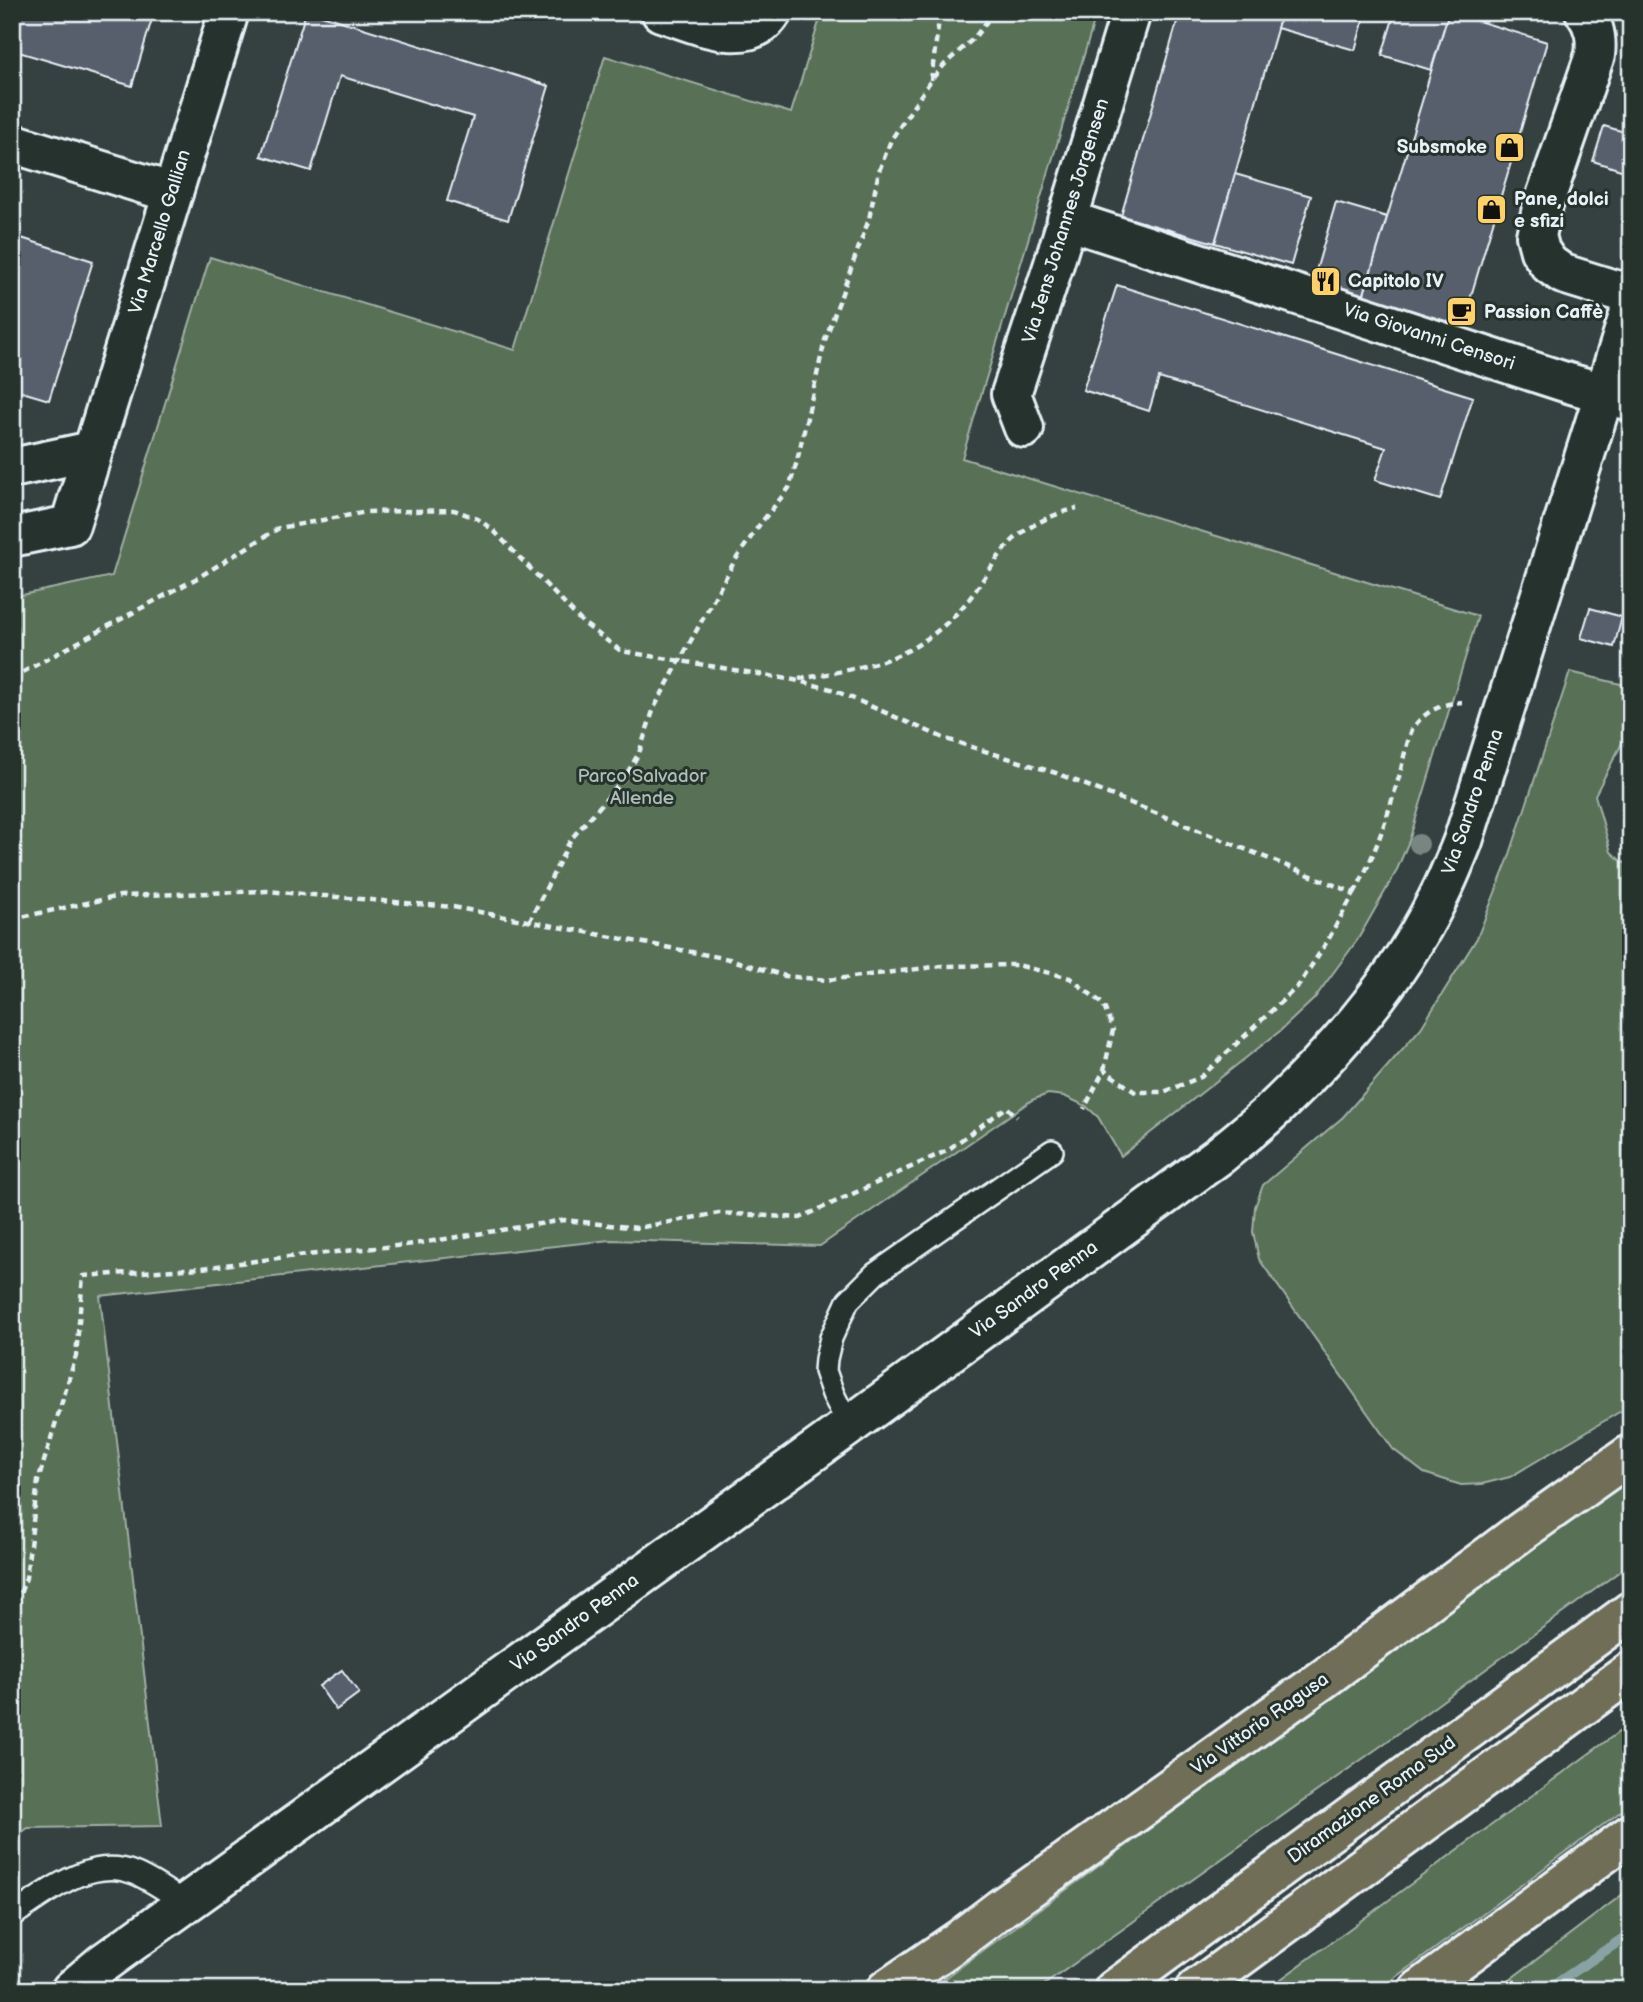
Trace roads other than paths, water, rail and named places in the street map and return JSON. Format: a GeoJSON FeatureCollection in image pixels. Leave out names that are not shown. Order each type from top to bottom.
{"type":"FeatureCollection","features":[{"type":"Feature","properties":{"kind":"highway","name":"Via Vittorio Ragusa"},"geometry":{"type":"LineString","coordinates":[[886,1990],[1326,1677],[1521,1531],[1631,1454]]}},
{"type":"Feature","properties":{"kind":"highway","name":"Diramazione Roma Sud"},"geometry":{"type":"LineString","coordinates":[[1114,1990],[1631,1611]]}},
{"type":"Feature","properties":{"kind":"highway"},"geometry":{"type":"LineString","coordinates":[[1195,1990],[1631,1671]]}},
{"type":"Feature","properties":{"kind":"highway"},"geometry":{"type":"LineString","coordinates":[[1419,1990],[1631,1834]]}},
{"type":"Feature","properties":{"kind":"street","name":"Via Marcello Gallian"},"geometry":{"type":"LineString","coordinates":[[12,537],[70,525],[229,12]]}},
{"type":"Feature","properties":{"kind":"street"},"geometry":{"type":"LineString","coordinates":[[661,12],[732,33],[762,25],[772,12]]}},
{"type":"Feature","properties":{"kind":"street","name":"Via Jens Johannes Jorgensen"},"geometry":{"type":"LineString","coordinates":[[1024,428],[1011,394],[1131,12]]}},
{"type":"Feature","properties":{"kind":"street"},"geometry":{"type":"LineString","coordinates":[[1590,23],[1595,55],[1542,208],[1536,236],[1540,251],[1549,264],[1563,274],[1631,295]]}},
{"type":"Feature","properties":{"kind":"street"},"geometry":{"type":"LineString","coordinates":[[12,143],[173,193]]}},
{"type":"Feature","properties":{"kind":"street","name":"Via Giovanni Censori"},"geometry":{"type":"LineString","coordinates":[[1067,220],[1617,397]]}},
{"type":"Feature","properties":{"kind":"street","name":"Via Sandro Penna"},"geometry":{"type":"LineString","coordinates":[[71,1990],[185,1903],[1220,1156],[1272,1112],[1353,1026],[1408,950],[1437,901],[1463,841],[1617,397],[1631,309]]}},
{"type":"Feature","properties":{"kind":"street"},"geometry":{"type":"LineString","coordinates":[[12,468],[92,451]]}},
{"type":"Feature","properties":{"kind":"lane"},"geometry":{"type":"LineString","coordinates":[[849,1426],[825,1371],[831,1338],[848,1301],[875,1274],[1052,1152]]}},
{"type":"Feature","properties":{"kind":"lane"},"geometry":{"type":"LineString","coordinates":[[12,1916],[71,1879],[97,1869],[110,1868],[120,1868],[139,1875],[185,1903]]}},
{"type":"Feature","properties":{"kind":"waterway"},"geometry":{"type":"LineString","coordinates":[[1547,1990],[1631,1933]]}},
{"type":"Feature","properties":{"kind":"place","name":"Subsmoke"},"geometry":{"type":"Point","coordinates":[1510,147]}},
{"type":"Feature","properties":{"kind":"place","name":"Pane, dolci e sfizi"},"geometry":{"type":"Point","coordinates":[1491,210]}},
{"type":"Feature","properties":{"kind":"place","name":"Capitolo IV"},"geometry":{"type":"Point","coordinates":[1325,281]}},
{"type":"Feature","properties":{"kind":"place","name":"Passion Caffè"},"geometry":{"type":"Point","coordinates":[1461,312]}},
{"type":"Feature","properties":{"kind":"park label","name":"Parco Salvador Allende"},"geometry":{"type":"Point","coordinates":[642,787]}}]}
